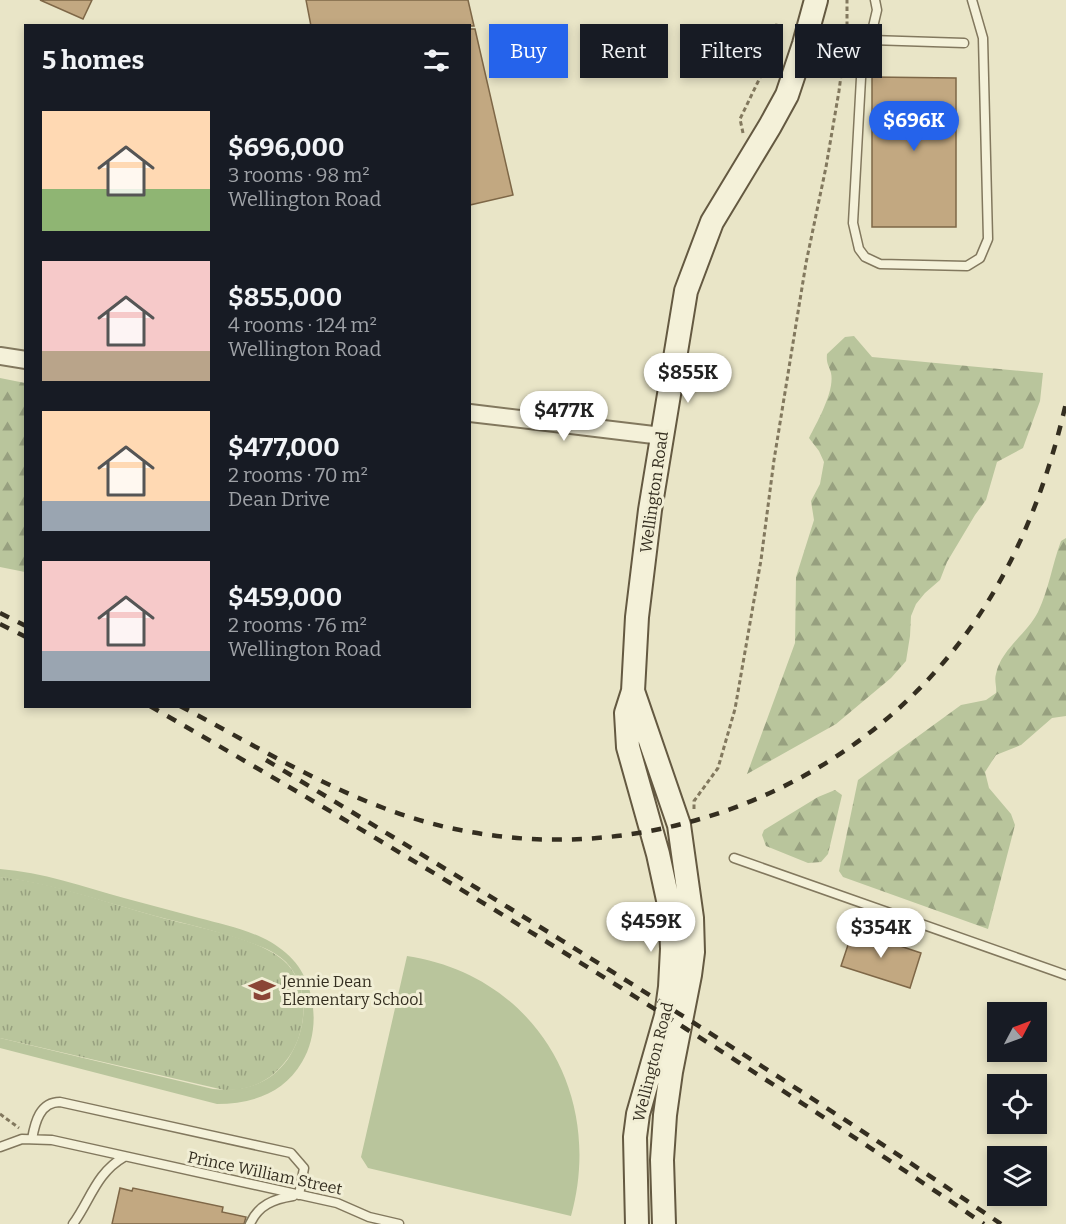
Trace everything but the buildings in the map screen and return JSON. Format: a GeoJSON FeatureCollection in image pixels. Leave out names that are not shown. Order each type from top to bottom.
{"type":"FeatureCollection","features":[{"type":"Feature","properties":{"kind":"main road","name":"Wellington Road"},"geometry":{"type":"LineString","coordinates":[[637,1224],[635,1137],[638,1114],[666,1016],[672,941],[668,900],[658,854],[627,747],[626,713],[633,691],[639,605],[650,510],[686,291],[712,222],[787,94],[801,55],[816,0]]}},
{"type":"Feature","properties":{"kind":"main road","name":"Wellington Road"},"geometry":{"type":"LineString","coordinates":[[633,691],[679,825],[692,918],[693,952],[690,975],[665,1115],[662,1160],[664,1224]]}},
{"type":"Feature","properties":{"kind":"street"},"geometry":{"type":"LineString","coordinates":[[0,356],[24,360]]}},
{"type":"Feature","properties":{"kind":"street"},"geometry":{"type":"LineString","coordinates":[[471,413],[662,436]]}},
{"type":"Feature","properties":{"kind":"lane"},"geometry":{"type":"LineString","coordinates":[[874,24],[877,10],[875,0]]}},
{"type":"Feature","properties":{"kind":"lane"},"geometry":{"type":"LineString","coordinates":[[861,78],[853,223],[859,249],[865,257],[880,264],[967,266],[980,258],[988,239],[983,38],[972,0]]}},
{"type":"Feature","properties":{"kind":"lane"},"geometry":{"type":"LineString","coordinates":[[882,40],[964,44]]}},
{"type":"Feature","properties":{"kind":"lane"},"geometry":{"type":"LineString","coordinates":[[734,858],[1066,975]]}},
{"type":"Feature","properties":{"kind":"lane"},"geometry":{"type":"LineString","coordinates":[[33,1138],[35,1123],[43,1109],[55,1102],[291,1153],[304,1168],[299,1196],[269,1202],[260,1209],[250,1224]]}},
{"type":"Feature","properties":{"kind":"lane","name":"Prince William Street"},"geometry":{"type":"LineString","coordinates":[[0,1147],[12,1141],[33,1138],[52,1140],[342,1204],[369,1217],[399,1224]]}},
{"type":"Feature","properties":{"kind":"lane"},"geometry":{"type":"LineString","coordinates":[[73,1224],[101,1176],[123,1157]]}},
{"type":"Feature","properties":{"kind":"path"},"geometry":{"type":"LineString","coordinates":[[695,812],[694,801],[718,768],[735,709],[761,560],[774,460],[806,262],[839,91],[847,29],[848,0]]}},
{"type":"Feature","properties":{"kind":"path"},"geometry":{"type":"LineString","coordinates":[[749,162],[740,119],[767,63],[777,23]]}},
{"type":"Feature","properties":{"kind":"path"},"geometry":{"type":"LineString","coordinates":[[0,1114],[33,1138]]}},
{"type":"Feature","properties":{"kind":"green space"},"geometry":{"type":"Polygon","coordinates":[[[854,336],[872,357],[1043,373],[1040,401],[1023,448],[997,462],[986,500],[947,562],[940,580],[916,604],[911,616],[906,661],[891,678],[836,724],[747,774],[795,643],[796,577],[814,520],[811,501],[820,484],[824,462],[809,438],[825,406],[832,380],[827,354],[845,337],[854,336]]]}},
{"type":"Feature","properties":{"kind":"green space"},"geometry":{"type":"Polygon","coordinates":[[[0,378],[24,383],[24,572],[0,567],[0,378]]]}},
{"type":"Feature","properties":{"kind":"green space"},"geometry":{"type":"Polygon","coordinates":[[[1066,538],[1066,716],[1052,718],[1021,745],[996,755],[985,772],[989,788],[1011,814],[1015,825],[988,929],[843,877],[839,871],[858,780],[961,705],[986,700],[996,693],[995,676],[999,665],[1038,612],[1061,541],[1066,538]]]}},
{"type":"Feature","properties":{"kind":"green space"},"geometry":{"type":"Polygon","coordinates":[[[835,790],[842,795],[828,854],[821,862],[808,863],[766,846],[762,835],[764,830],[818,797],[835,790]]]}},
{"type":"Feature","properties":{"kind":"green space"},"geometry":{"type":"Polygon","coordinates":[[[0,869],[47,877],[233,927],[277,946],[296,964],[304,976],[313,1005],[312,1035],[308,1049],[295,1073],[266,1095],[243,1102],[217,1104],[0,1048],[0,1038],[213,1089],[245,1088],[273,1075],[288,1059],[299,1035],[304,1010],[300,984],[294,973],[283,959],[266,949],[215,932],[71,892],[0,877],[0,869]]]}},
{"type":"Feature","properties":{"kind":"green space"},"geometry":{"type":"Polygon","coordinates":[[[0,877],[60,889],[224,934],[271,952],[292,969],[301,992],[303,1017],[292,1052],[279,1069],[263,1081],[245,1088],[224,1090],[0,1038],[0,877]]]}},
{"type":"Feature","properties":{"kind":"green space"},"geometry":{"type":"Polygon","coordinates":[[[407,956],[452,968],[491,987],[524,1014],[549,1047],[568,1085],[578,1126],[579,1170],[571,1216],[368,1168],[361,1157],[407,956]]]}},
{"type":"Feature","properties":{"kind":"railway"},"geometry":{"type":"LineString","coordinates":[[184,708],[280,760],[348,793],[383,808],[455,829],[528,839],[601,838],[673,826],[743,804],[808,773],[869,733],[924,684],[971,627],[1003,575],[1029,520],[1050,462],[1066,403]]}},
{"type":"Feature","properties":{"kind":"railway"},"geometry":{"type":"LineString","coordinates":[[0,613],[24,625]]}},
{"type":"Feature","properties":{"kind":"railway"},"geometry":{"type":"LineString","coordinates":[[0,624],[24,636]]}},
{"type":"Feature","properties":{"kind":"railway"},"geometry":{"type":"LineString","coordinates":[[153,708],[572,957],[779,1088],[984,1224]]}},
{"type":"Feature","properties":{"kind":"railway"},"geometry":{"type":"LineString","coordinates":[[266,760],[729,1045],[1001,1224]]}},
{"type":"Feature","properties":{"kind":"place","name":"Jennie Dean Elementary School"},"geometry":{"type":"Point","coordinates":[262,990]}}]}
